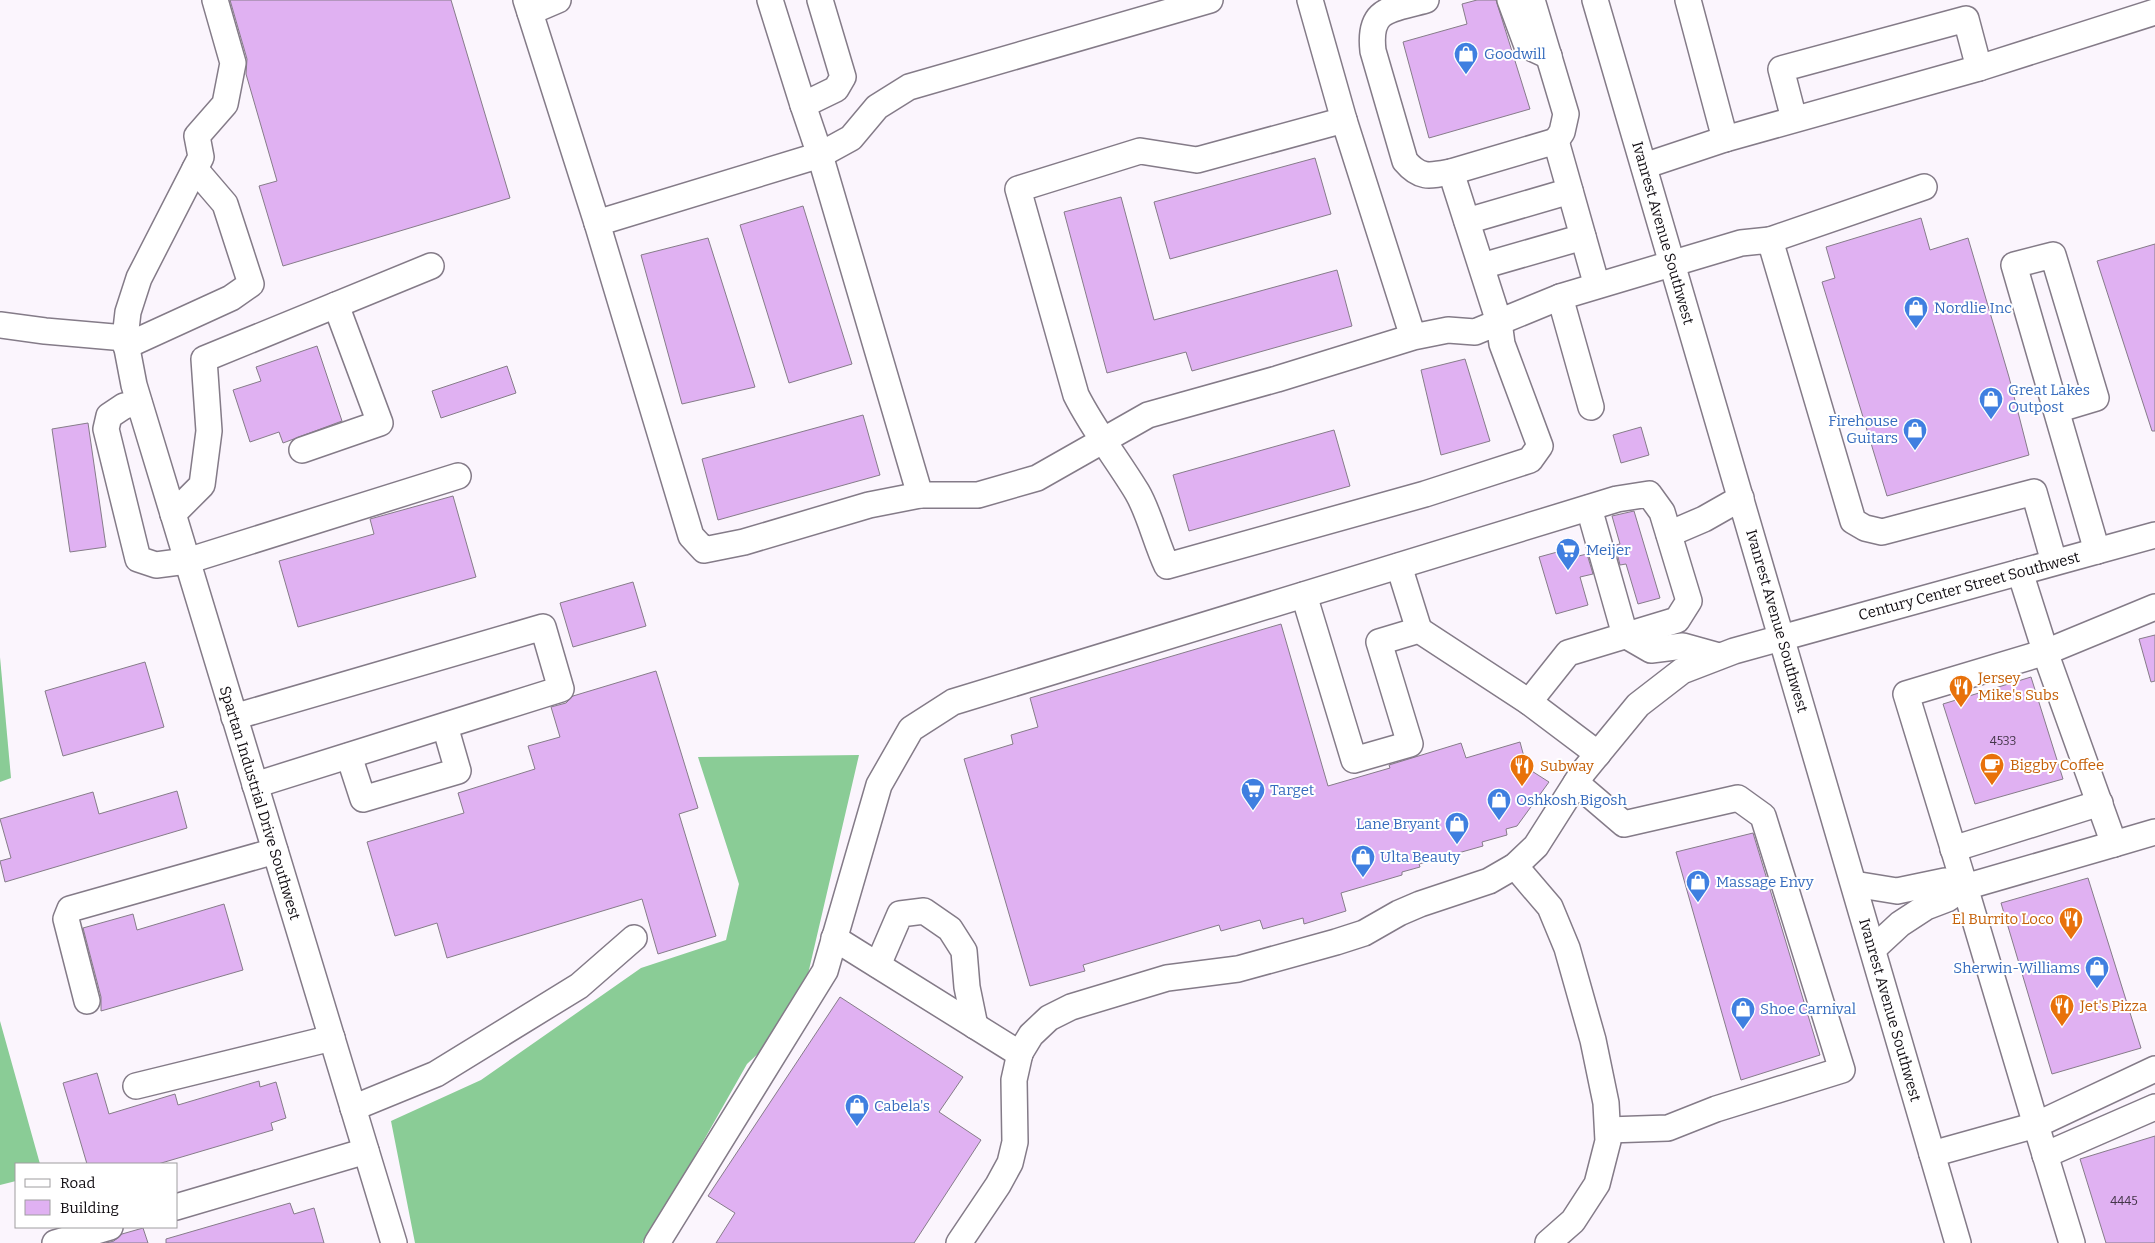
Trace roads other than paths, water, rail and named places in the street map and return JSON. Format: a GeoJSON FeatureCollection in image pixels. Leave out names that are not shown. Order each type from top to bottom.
{"type":"FeatureCollection","features":[{"type":"Feature","properties":{"kind":"street"},"geometry":{"type":"LineString","coordinates":[[127,348],[128,312],[139,278],[201,158],[197,136],[225,104],[233,63],[215,0]]}},
{"type":"Feature","properties":{"kind":"street"},"geometry":{"type":"LineString","coordinates":[[558,0],[528,6],[691,536],[704,550],[744,542],[869,505],[920,495],[978,495],[1037,478],[1148,415],[1276,379],[1413,337],[1448,330],[1474,332],[1560,297],[1740,243],[1770,240],[1924,187]]}},
{"type":"Feature","properties":{"kind":"street"},"geometry":{"type":"LineString","coordinates":[[770,0],[820,155],[920,495]]}},
{"type":"Feature","properties":{"kind":"street"},"geometry":{"type":"LineString","coordinates":[[803,105],[836,89],[843,77],[820,0]]}},
{"type":"Feature","properties":{"kind":"street"},"geometry":{"type":"LineString","coordinates":[[596,224],[820,155],[852,138],[877,107],[908,87],[1210,0]]}},
{"type":"Feature","properties":{"kind":"street"},"geometry":{"type":"LineString","coordinates":[[1310,0],[1344,120],[1413,337]]}},
{"type":"Feature","properties":{"kind":"street"},"geometry":{"type":"LineString","coordinates":[[1426,0],[1383,12],[1376,19],[1372,40],[1373,51],[1405,161],[1418,173],[1430,176],[1451,172],[1556,141],[1562,132],[1566,114],[1532,0]]}},
{"type":"Feature","properties":{"kind":"street"},"geometry":{"type":"LineString","coordinates":[[1510,0],[1527,46],[1549,56]]}},
{"type":"Feature","properties":{"kind":"street","name":"Ivanrest Avenue Southwest"},"geometry":{"type":"LineString","coordinates":[[1595,0],[1958,1243]]}},
{"type":"Feature","properties":{"kind":"street"},"geometry":{"type":"LineString","coordinates":[[1688,0],[1725,138]]}},
{"type":"Feature","properties":{"kind":"street"},"geometry":{"type":"LineString","coordinates":[[1644,166],[1725,138],[1980,68],[2155,12]]}},
{"type":"Feature","properties":{"kind":"street"},"geometry":{"type":"LineString","coordinates":[[1794,119],[1781,68],[1966,19],[1980,68]]}},
{"type":"Feature","properties":{"kind":"street"},"geometry":{"type":"LineString","coordinates":[[1344,120],[1286,138],[1197,160],[1140,151],[1018,189],[1076,395],[1086,416],[1138,494],[1158,548],[1167,566],[1425,494],[1530,460],[1540,446],[1502,344],[1498,322],[1482,266],[1451,172]]}},
{"type":"Feature","properties":{"kind":"street"},"geometry":{"type":"LineString","coordinates":[[1556,141],[1597,286]]}},
{"type":"Feature","properties":{"kind":"street"},"geometry":{"type":"LineString","coordinates":[[0,325],[44,331],[127,348],[231,298],[251,284],[225,204],[195,169]]}},
{"type":"Feature","properties":{"kind":"street"},"geometry":{"type":"LineString","coordinates":[[1467,221],[1570,192]]}},
{"type":"Feature","properties":{"kind":"street"},"geometry":{"type":"LineString","coordinates":[[1482,266],[1583,238]]}},
{"type":"Feature","properties":{"kind":"street"},"geometry":{"type":"LineString","coordinates":[[1770,240],[1853,521],[1865,528],[1882,532],[2034,492],[2054,562]]}},
{"type":"Feature","properties":{"kind":"street"},"geometry":{"type":"LineString","coordinates":[[2056,410],[2096,398],[2053,255],[2014,265],[2096,551]]}},
{"type":"Feature","properties":{"kind":"street"},"geometry":{"type":"LineString","coordinates":[[173,514],[202,485],[209,431],[204,359],[431,266]]}},
{"type":"Feature","properties":{"kind":"street"},"geometry":{"type":"LineString","coordinates":[[1560,297],[1591,407]]}},
{"type":"Feature","properties":{"kind":"street"},"geometry":{"type":"LineString","coordinates":[[302,450],[380,423],[336,306]]}},
{"type":"Feature","properties":{"kind":"street","name":"Spartan Industrial Drive Southwest"},"geometry":{"type":"LineString","coordinates":[[127,348],[139,403],[394,1243]]}},
{"type":"Feature","properties":{"kind":"street"},"geometry":{"type":"LineString","coordinates":[[139,403],[124,406],[109,416],[106,429],[138,560],[156,565],[188,561],[458,476]]}},
{"type":"Feature","properties":{"kind":"street"},"geometry":{"type":"LineString","coordinates":[[120,481],[161,474]]}},
{"type":"Feature","properties":{"kind":"street"},"geometry":{"type":"LineString","coordinates":[[657,1243],[824,971],[879,785],[911,729],[953,702],[1617,499],[1649,494],[1662,512],[1689,601],[1677,620],[1568,653],[1529,702]]}},
{"type":"Feature","properties":{"kind":"street"},"geometry":{"type":"LineString","coordinates":[[1669,534],[1704,519],[1741,498]]}},
{"type":"Feature","properties":{"kind":"street"},"geometry":{"type":"LineString","coordinates":[[1589,508],[1625,635],[1651,650],[1683,646],[1719,656]]}},
{"type":"Feature","properties":{"kind":"street","name":"Century Center Street Southwest"},"geometry":{"type":"LineString","coordinates":[[958,1243],[995,1189],[1010,1163],[1015,1142],[1014,1080],[1020,1054],[1031,1035],[1049,1018],[1071,1007],[1168,978],[1238,969],[1336,942],[1364,933],[1399,913],[1420,904],[1489,881],[1515,866],[1536,846],[1576,782],[1638,705],[1682,671],[1719,656],[2155,534]]}},
{"type":"Feature","properties":{"kind":"street"},"geometry":{"type":"LineString","coordinates":[[1399,566],[1419,630],[1529,702],[1598,754]]}},
{"type":"Feature","properties":{"kind":"street"},"geometry":{"type":"LineString","coordinates":[[2020,572],[2046,652],[2114,844]]}},
{"type":"Feature","properties":{"kind":"street"},"geometry":{"type":"LineString","coordinates":[[1304,595],[1354,760],[1410,744],[1379,642],[1419,630]]}},
{"type":"Feature","properties":{"kind":"street"},"geometry":{"type":"LineString","coordinates":[[2072,1243],[1906,694],[2046,652],[2155,607]]}},
{"type":"Feature","properties":{"kind":"street"},"geometry":{"type":"LineString","coordinates":[[234,716],[543,627],[561,689],[255,785]]}},
{"type":"Feature","properties":{"kind":"street"},"geometry":{"type":"LineString","coordinates":[[349,756],[363,799],[458,771],[445,726]]}},
{"type":"Feature","properties":{"kind":"street"},"geometry":{"type":"LineString","coordinates":[[1576,782],[1624,824],[1738,798],[1763,816],[1842,1070],[1716,1109],[1668,1128],[1608,1130]]}},
{"type":"Feature","properties":{"kind":"street"},"geometry":{"type":"LineString","coordinates":[[1953,849],[2100,803]]}},
{"type":"Feature","properties":{"kind":"street"},"geometry":{"type":"LineString","coordinates":[[1873,949],[1900,924],[1926,907],[1948,899],[1965,887],[2155,832]]}},
{"type":"Feature","properties":{"kind":"street"},"geometry":{"type":"LineString","coordinates":[[87,1001],[66,919],[70,909],[275,851]]}},
{"type":"Feature","properties":{"kind":"street"},"geometry":{"type":"LineString","coordinates":[[1515,866],[1550,907],[1566,948],[1593,1040],[1606,1103],[1608,1141],[1597,1184],[1573,1220],[1548,1243]]}},
{"type":"Feature","properties":{"kind":"street"},"geometry":{"type":"LineString","coordinates":[[1854,884],[1897,892],[1945,881],[1965,887]]}},
{"type":"Feature","properties":{"kind":"street"},"geometry":{"type":"LineString","coordinates":[[878,965],[900,914],[924,911],[950,929],[964,951],[967,987],[975,1026]]}},
{"type":"Feature","properties":{"kind":"street"},"geometry":{"type":"LineString","coordinates":[[353,1108],[436,1074],[580,986],[634,938]]}},
{"type":"Feature","properties":{"kind":"street"},"geometry":{"type":"LineString","coordinates":[[834,938],[1020,1054]]}},
{"type":"Feature","properties":{"kind":"street"},"geometry":{"type":"LineString","coordinates":[[136,1086],[332,1038]]}},
{"type":"Feature","properties":{"kind":"street"},"geometry":{"type":"LineString","coordinates":[[1932,1154],[2036,1125],[2155,1069]]}},
{"type":"Feature","properties":{"kind":"street"},"geometry":{"type":"LineString","coordinates":[[2045,1155],[2155,1107]]}},
{"type":"Feature","properties":{"kind":"street"},"geometry":{"type":"LineString","coordinates":[[178,1206],[366,1151]]}},
{"type":"Feature","properties":{"kind":"street"},"geometry":{"type":"LineString","coordinates":[[55,1243],[107,1228]]}},
{"type":"Feature","properties":{"kind":"place","name":"Goodwill"},"geometry":{"type":"Point","coordinates":[1466,75]}},
{"type":"Feature","properties":{"kind":"place","name":"Nordlie Inc"},"geometry":{"type":"Point","coordinates":[1916,329]}},
{"type":"Feature","properties":{"kind":"place","name":"Great Lakes Outpost"},"geometry":{"type":"Point","coordinates":[1991,420]}},
{"type":"Feature","properties":{"kind":"place","name":"Firehouse Guitars"},"geometry":{"type":"Point","coordinates":[1915,451]}},
{"type":"Feature","properties":{"kind":"place","name":"Meijer"},"geometry":{"type":"Point","coordinates":[1568,571]}},
{"type":"Feature","properties":{"kind":"place","name":"Jersey Mike's Subs"},"geometry":{"type":"Point","coordinates":[1961,708]}},
{"type":"Feature","properties":{"kind":"place","name":"Biggby Coffee"},"geometry":{"type":"Point","coordinates":[1992,786]}},
{"type":"Feature","properties":{"kind":"place","name":"Subway"},"geometry":{"type":"Point","coordinates":[1522,787]}},
{"type":"Feature","properties":{"kind":"place","name":"Target"},"geometry":{"type":"Point","coordinates":[1253,811]}},
{"type":"Feature","properties":{"kind":"place","name":"Oshkosh Bigosh"},"geometry":{"type":"Point","coordinates":[1499,821]}},
{"type":"Feature","properties":{"kind":"place","name":"Lane Bryant"},"geometry":{"type":"Point","coordinates":[1457,845]}},
{"type":"Feature","properties":{"kind":"place","name":"Ulta Beauty"},"geometry":{"type":"Point","coordinates":[1363,878]}},
{"type":"Feature","properties":{"kind":"place","name":"Massage Envy"},"geometry":{"type":"Point","coordinates":[1698,903]}},
{"type":"Feature","properties":{"kind":"place","name":"El Burrito Loco"},"geometry":{"type":"Point","coordinates":[2071,940]}},
{"type":"Feature","properties":{"kind":"place","name":"Sherwin-Williams"},"geometry":{"type":"Point","coordinates":[2097,989]}},
{"type":"Feature","properties":{"kind":"place","name":"Jet's Pizza"},"geometry":{"type":"Point","coordinates":[2062,1027]}},
{"type":"Feature","properties":{"kind":"place","name":"Shoe Carnival"},"geometry":{"type":"Point","coordinates":[1743,1030]}},
{"type":"Feature","properties":{"kind":"place","name":"Cabela's"},"geometry":{"type":"Point","coordinates":[857,1127]}}]}
